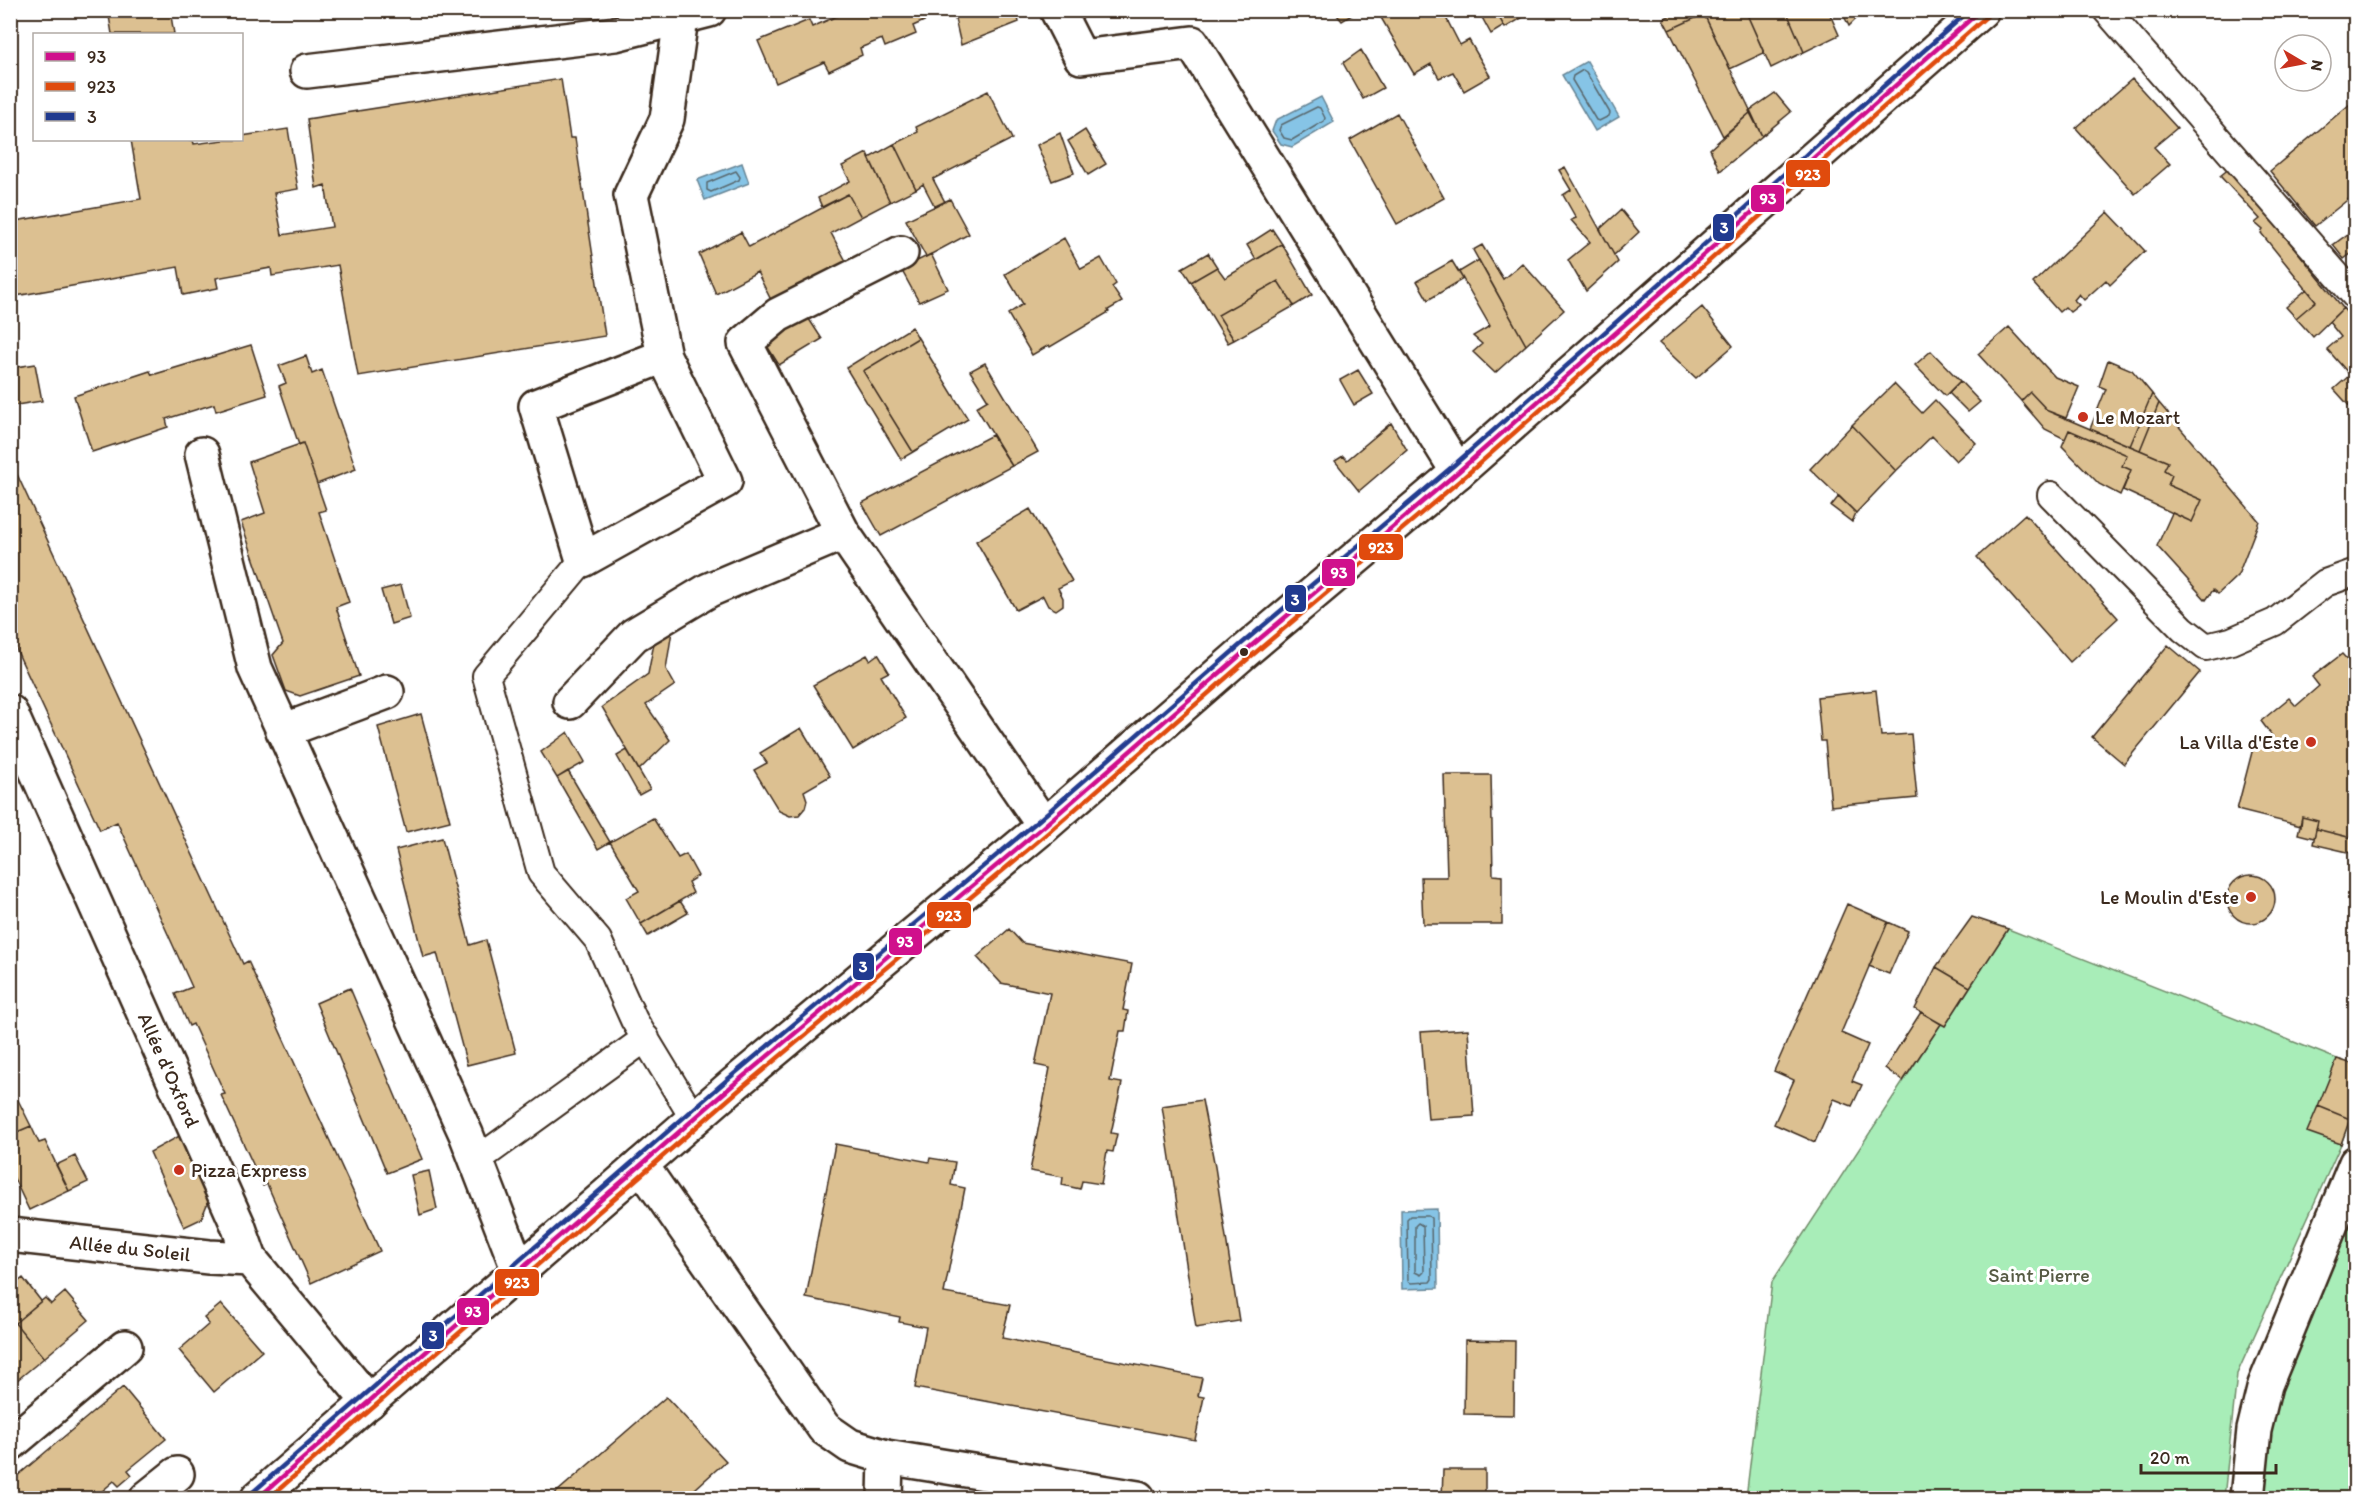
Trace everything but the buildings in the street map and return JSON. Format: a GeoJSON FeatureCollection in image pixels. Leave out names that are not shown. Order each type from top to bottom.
{"type":"FeatureCollection","features":[{"type":"Feature","properties":{"kind":"street"},"geometry":{"type":"LineString","coordinates":[[1057,10],[1081,57],[1192,42],[1458,471]]}},
{"type":"Feature","properties":{"kind":"street"},"geometry":{"type":"LineString","coordinates":[[258,1498],[694,1119],[1044,826],[1244,652],[1458,471],[1982,10]]}},
{"type":"Feature","properties":{"kind":"street"},"geometry":{"type":"LineString","coordinates":[[307,71],[615,34],[695,14],[667,119],[630,195],[664,356],[726,481],[583,560],[536,406],[664,356]]}},
{"type":"Feature","properties":{"kind":"street"},"geometry":{"type":"LineString","coordinates":[[901,253],[778,315],[745,342],[843,533],[1044,826]]}},
{"type":"Feature","properties":{"kind":"street"},"geometry":{"type":"LineString","coordinates":[[202,454],[255,669],[476,1161],[519,1271]]}},
{"type":"Feature","properties":{"kind":"street"},"geometry":{"type":"LineString","coordinates":[[570,702],[634,635],[709,590],[843,533]]}},
{"type":"Feature","properties":{"kind":"street"},"geometry":{"type":"LineString","coordinates":[[283,731],[387,692]]}},
{"type":"Feature","properties":{"kind":"street","name":"Allée d'Oxford"},"geometry":{"type":"LineString","coordinates":[[10,712],[238,1225],[250,1259],[369,1402]]}},
{"type":"Feature","properties":{"kind":"street"},"geometry":{"type":"LineString","coordinates":[[2247,1498],[2254,1430],[2265,1385],[2355,1163]]}},
{"type":"Feature","properties":{"kind":"street"},"geometry":{"type":"LineString","coordinates":[[641,1165],[824,1428],[850,1446],[886,1457],[1138,1498]]}},
{"type":"Feature","properties":{"kind":"street","name":"Allée du Soleil"},"geometry":{"type":"LineString","coordinates":[[10,1235],[209,1257],[250,1259]]}},
{"type":"Feature","properties":{"kind":"street"},"geometry":{"type":"LineString","coordinates":[[10,1444],[125,1347]]}},
{"type":"Feature","properties":{"kind":"street"},"geometry":{"type":"LineString","coordinates":[[885,1498],[886,1457]]}},
{"type":"Feature","properties":{"kind":"street"},"geometry":{"type":"LineString","coordinates":[[147,1498],[177,1474]]}},
{"type":"Feature","properties":{"kind":"lane"},"geometry":{"type":"LineString","coordinates":[[2106,10],[2355,297]]}},
{"type":"Feature","properties":{"kind":"lane"},"geometry":{"type":"LineString","coordinates":[[2051,495],[2183,629],[2206,646],[2231,642],[2275,622],[2325,583],[2355,572]]}},
{"type":"Feature","properties":{"kind":"lane"},"geometry":{"type":"LineString","coordinates":[[583,560],[486,676],[541,873],[598,940],[634,1020],[694,1119]]}},
{"type":"Feature","properties":{"kind":"lane"},"geometry":{"type":"LineString","coordinates":[[476,1161],[646,1038]]}},
{"type":"Feature","properties":{"kind":"green space","name":"Saint Pierre"},"geometry":{"type":"Polygon","coordinates":[[[2008,929],[2355,1065],[2355,1106],[2341,1144],[2237,1374],[2224,1498],[1746,1498],[1772,1282],[1941,1024],[1945,1026],[2008,929]]]}},
{"type":"Feature","properties":{"kind":"green space"},"geometry":{"type":"Polygon","coordinates":[[[2355,1192],[2355,1498],[2257,1498],[2265,1416],[2355,1192]]]}},
{"type":"Feature","properties":{"kind":"water"},"geometry":{"type":"Polygon","coordinates":[[[1587,61],[1619,117],[1595,131],[1562,75],[1587,61]]]}},
{"type":"Feature","properties":{"kind":"water"},"geometry":{"type":"Polygon","coordinates":[[[1321,97],[1334,122],[1292,147],[1281,144],[1272,131],[1276,120],[1321,97]]]}},
{"type":"Feature","properties":{"kind":"water"},"geometry":{"type":"Polygon","coordinates":[[[742,163],[749,183],[705,200],[697,180],[742,163]]]}},
{"type":"Feature","properties":{"kind":"water"},"geometry":{"type":"Polygon","coordinates":[[[1437,1209],[1438,1288],[1402,1289],[1401,1210],[1437,1209]]]}},
{"type":"Feature","properties":{"kind":"transit line","name":"3"},"geometry":{"type":"LineString","coordinates":[[253,1492],[728,1079],[1039,820],[1239,646],[1453,466],[1970,10]]}},
{"type":"Feature","properties":{"kind":"transit line","name":"93"},"geometry":{"type":"LineString","coordinates":[[258,1498],[733,1085],[1044,826],[1244,652],[1458,472],[1981,10]]}},
{"type":"Feature","properties":{"kind":"transit line","name":"923"},"geometry":{"type":"LineString","coordinates":[[269,1498],[738,1091],[1049,832],[1249,658],[1463,478],[1987,16]]}},
{"type":"Feature","properties":{"kind":"place","name":"Le Mozart"},"geometry":{"type":"Point","coordinates":[2083,417]}},
{"type":"Feature","properties":{"kind":"place","name":"La Villa d'Este"},"geometry":{"type":"Point","coordinates":[2311,742]}},
{"type":"Feature","properties":{"kind":"place","name":"Le Moulin d'Este"},"geometry":{"type":"Point","coordinates":[2251,897]}},
{"type":"Feature","properties":{"kind":"place","name":"Pizza Express"},"geometry":{"type":"Point","coordinates":[179,1170]}}]}
